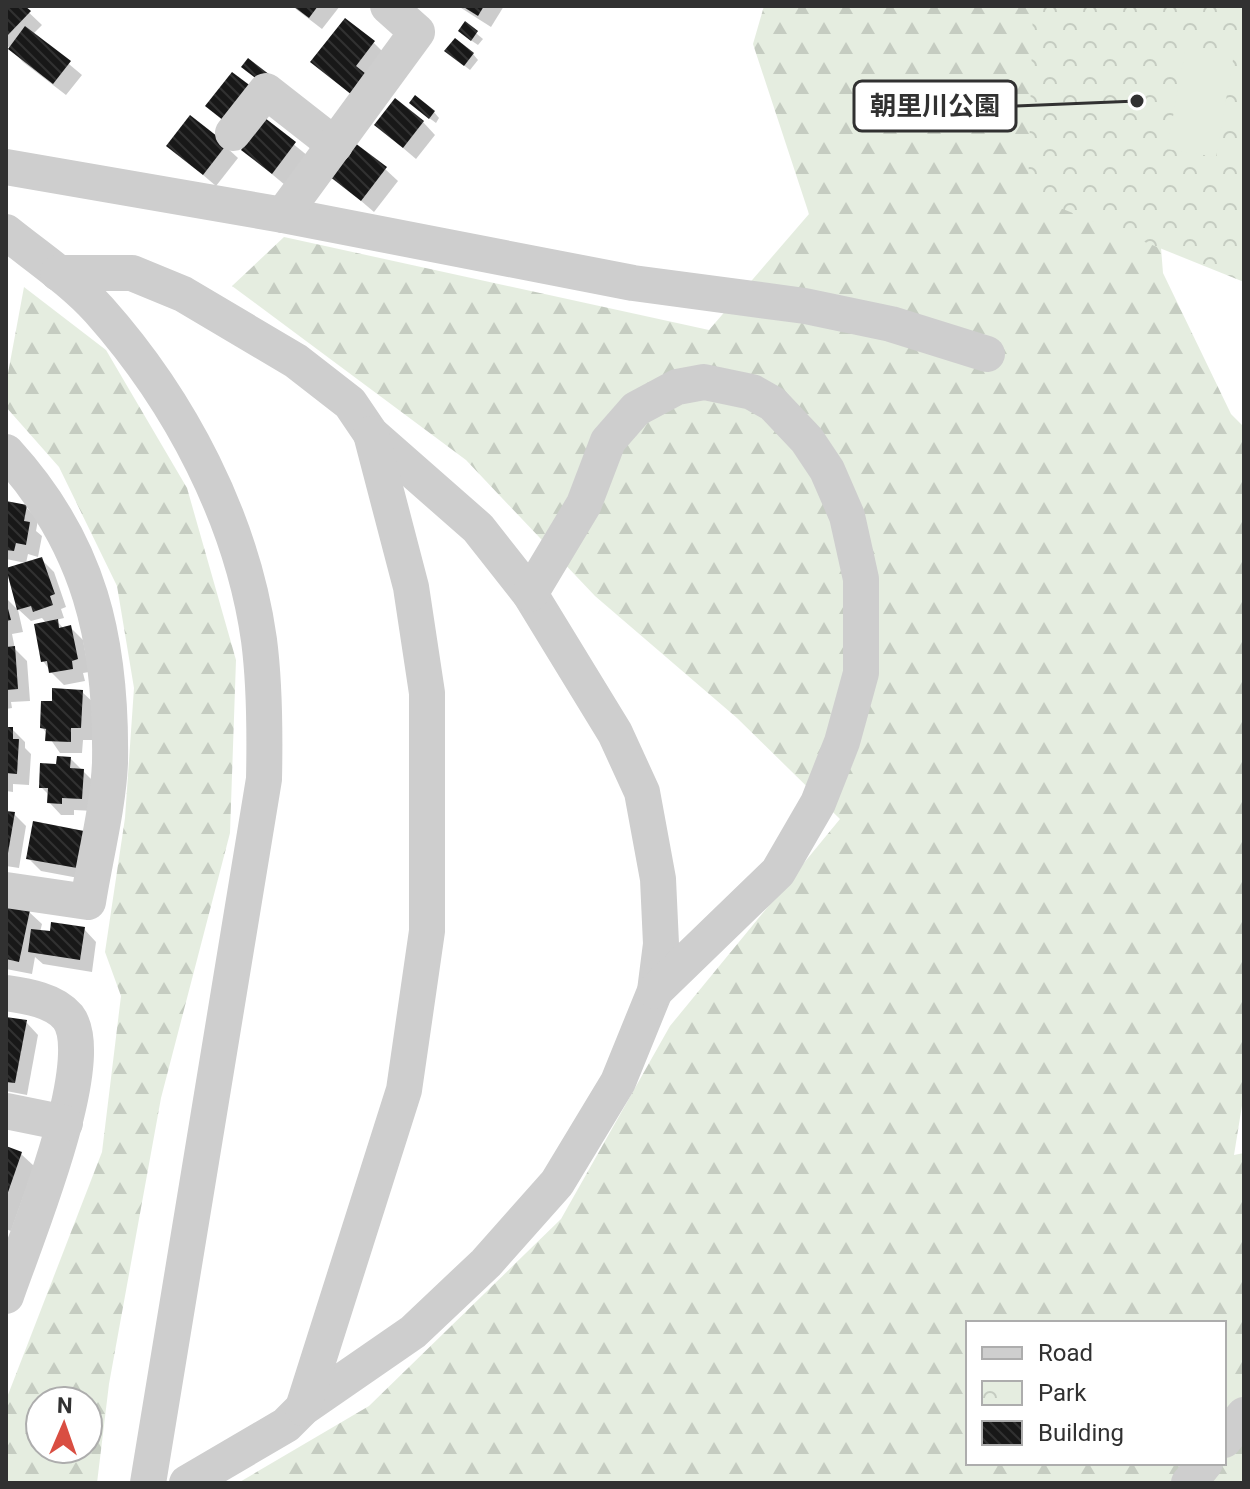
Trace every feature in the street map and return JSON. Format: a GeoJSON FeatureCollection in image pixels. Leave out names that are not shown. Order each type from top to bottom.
{"type":"FeatureCollection","features":[{"type":"Feature","properties":{"kind":"street"},"geometry":{"type":"LineString","coordinates":[[283,215],[417,32],[388,6]]}},
{"type":"Feature","properties":{"kind":"street"},"geometry":{"type":"LineString","coordinates":[[233,133],[266,91],[335,145]]}},
{"type":"Feature","properties":{"kind":"street"},"geometry":{"type":"LineString","coordinates":[[6,167],[283,215],[633,283],[805,306],[891,324],[987,354]]}},
{"type":"Feature","properties":{"kind":"street"},"geometry":{"type":"LineString","coordinates":[[6,232],[98,309],[158,383],[193,446],[227,519],[244,571],[259,637],[265,693],[264,779],[148,1483]]}},
{"type":"Feature","properties":{"kind":"street"},"geometry":{"type":"LineString","coordinates":[[58,273],[132,273],[183,294],[296,361],[350,403],[371,434],[478,528],[530,594],[615,733],[642,792],[658,879],[661,944],[655,991],[618,1082],[557,1183],[486,1263],[413,1332],[303,1408],[286,1425],[187,1483]]}},
{"type":"Feature","properties":{"kind":"street"},"geometry":{"type":"LineString","coordinates":[[530,594],[584,504],[608,441],[636,409],[677,387],[704,382],[752,392],[773,404],[814,450],[847,516],[861,579],[861,673],[842,742],[818,803],[778,872],[655,991]]}},
{"type":"Feature","properties":{"kind":"street"},"geometry":{"type":"LineString","coordinates":[[303,1408],[404,1090],[427,931],[427,693],[411,587],[371,434]]}},
{"type":"Feature","properties":{"kind":"street"},"geometry":{"type":"LineString","coordinates":[[6,452],[38,487],[87,576],[103,643],[110,764],[88,902],[6,890]]}},
{"type":"Feature","properties":{"kind":"street"},"geometry":{"type":"LineString","coordinates":[[6,993],[37,998],[68,1017],[78,1045],[75,1081],[65,1123],[6,1296]]}},
{"type":"Feature","properties":{"kind":"street"},"geometry":{"type":"LineString","coordinates":[[6,1111],[65,1123]]}},
{"type":"Feature","properties":{"kind":"street"},"geometry":{"type":"LineString","coordinates":[[1226,1438],[1244,1415]]}},
{"type":"Feature","properties":{"kind":"street"},"geometry":{"type":"LineString","coordinates":[[1189,1483],[1203,1465]]}},
{"type":"Feature","properties":{"kind":"green space"},"geometry":{"type":"Polygon","coordinates":[[[764,6],[1159,6],[1149,99],[1163,273],[1231,414],[1244,427],[1244,1093],[1234,1155],[1244,1153],[1244,1479],[1242,1483],[238,1483],[369,1406],[561,1219],[670,1026],[840,819],[737,718],[595,596],[466,460],[232,286],[284,237],[709,330],[809,214],[753,44],[764,6]]]}},
{"type":"Feature","properties":{"kind":"green space"},"geometry":{"type":"Polygon","coordinates":[[[1033,6],[1244,6],[1244,282],[1028,195],[1033,6]]]}},
{"type":"Feature","properties":{"kind":"green space"},"geometry":{"type":"Polygon","coordinates":[[[1186,46],[1234,54],[1216,157],[1167,149],[1186,46]]]}},
{"type":"Feature","properties":{"kind":"green space"},"geometry":{"type":"Polygon","coordinates":[[[24,287],[106,350],[187,488],[236,660],[230,833],[161,1098],[104,1425],[104,1385],[24,1385],[24,1465],[99,1465],[97,1483],[6,1483],[6,1400],[102,1152],[121,996],[105,952],[125,818],[134,688],[117,586],[59,467],[6,407],[6,384],[24,287]]]}},
{"type":"Feature","properties":{"kind":"building"},"geometry":{"type":"Polygon","coordinates":[[[6,6],[25,6],[31,11],[6,37],[6,6]]]}},
{"type":"Feature","properties":{"kind":"building"},"geometry":{"type":"Polygon","coordinates":[[[293,6],[318,6],[309,18],[293,6]]]}},
{"type":"Feature","properties":{"kind":"building"},"geometry":{"type":"Polygon","coordinates":[[[462,6],[484,6],[478,16],[462,6]]]}},
{"type":"Feature","properties":{"kind":"building"},"geometry":{"type":"Polygon","coordinates":[[[345,18],[375,41],[356,66],[376,82],[361,102],[310,62],[345,18]]]}},
{"type":"Feature","properties":{"kind":"building"},"geometry":{"type":"Polygon","coordinates":[[[465,21],[478,31],[471,41],[458,31],[465,21]]]}},
{"type":"Feature","properties":{"kind":"building"},"geometry":{"type":"Polygon","coordinates":[[[25,26],[71,61],[53,84],[8,49],[25,26]]]}},
{"type":"Feature","properties":{"kind":"building"},"geometry":{"type":"Polygon","coordinates":[[[455,38],[474,53],[464,66],[444,51],[455,38]]]}},
{"type":"Feature","properties":{"kind":"building"},"geometry":{"type":"Polygon","coordinates":[[[248,58],[270,75],[263,84],[241,67],[248,58]]]}},
{"type":"Feature","properties":{"kind":"building"},"geometry":{"type":"Polygon","coordinates":[[[232,72],[260,93],[233,128],[205,106],[232,72]]]}},
{"type":"Feature","properties":{"kind":"building"},"geometry":{"type":"Polygon","coordinates":[[[415,95],[435,111],[429,119],[409,103],[415,95]]]}},
{"type":"Feature","properties":{"kind":"building"},"geometry":{"type":"Polygon","coordinates":[[[395,98],[424,121],[403,148],[374,125],[395,98]]]}},
{"type":"Feature","properties":{"kind":"building"},"geometry":{"type":"Polygon","coordinates":[[[190,115],[227,144],[203,175],[166,146],[190,115]]]}},
{"type":"Feature","properties":{"kind":"building"},"geometry":{"type":"Polygon","coordinates":[[[265,118],[296,142],[272,174],[241,150],[265,118]]]}},
{"type":"Feature","properties":{"kind":"building"},"geometry":{"type":"Polygon","coordinates":[[[355,143],[387,167],[361,201],[329,176],[355,143]]]}},
{"type":"Feature","properties":{"kind":"building"},"geometry":{"type":"Polygon","coordinates":[[[6,501],[27,505],[24,521],[30,522],[26,545],[16,543],[14,551],[6,550],[6,501]]]}},
{"type":"Feature","properties":{"kind":"building"},"geometry":{"type":"Polygon","coordinates":[[[42,557],[55,594],[50,596],[53,605],[33,612],[31,606],[17,610],[6,568],[42,557]]]}},
{"type":"Feature","properties":{"kind":"building"},"geometry":{"type":"Polygon","coordinates":[[[6,601],[11,620],[6,621],[6,601]]]}},
{"type":"Feature","properties":{"kind":"building"},"geometry":{"type":"Polygon","coordinates":[[[58,619],[59,628],[71,625],[78,659],[72,661],[73,669],[49,673],[47,661],[41,662],[34,624],[58,619]]]}},
{"type":"Feature","properties":{"kind":"building"},"geometry":{"type":"Polygon","coordinates":[[[15,646],[18,689],[6,690],[6,647],[15,646]]]}},
{"type":"Feature","properties":{"kind":"building"},"geometry":{"type":"Polygon","coordinates":[[[52,688],[83,690],[81,728],[71,728],[71,742],[45,741],[46,729],[40,728],[41,701],[52,701],[52,688]]]}},
{"type":"Feature","properties":{"kind":"building"},"geometry":{"type":"Polygon","coordinates":[[[6,727],[13,727],[13,739],[19,739],[17,774],[6,773],[6,727]]]}},
{"type":"Feature","properties":{"kind":"building"},"geometry":{"type":"Polygon","coordinates":[[[57,756],[71,757],[70,768],[84,769],[82,799],[62,798],[62,804],[47,803],[48,788],[39,788],[40,763],[56,764],[57,756]]]}},
{"type":"Feature","properties":{"kind":"building"},"geometry":{"type":"Polygon","coordinates":[[[6,811],[15,812],[8,853],[6,853],[6,811]]]}},
{"type":"Feature","properties":{"kind":"building"},"geometry":{"type":"Polygon","coordinates":[[[33,821],[84,831],[77,868],[26,859],[33,821]]]}},
{"type":"Feature","properties":{"kind":"building"},"geometry":{"type":"Polygon","coordinates":[[[6,905],[30,910],[19,962],[6,959],[6,905]]]}},
{"type":"Feature","properties":{"kind":"building"},"geometry":{"type":"Polygon","coordinates":[[[51,922],[85,927],[80,960],[28,952],[31,929],[50,931],[51,922]]]}},
{"type":"Feature","properties":{"kind":"building"},"geometry":{"type":"Polygon","coordinates":[[[6,1017],[27,1020],[15,1083],[6,1082],[6,1017]]]}},
{"type":"Feature","properties":{"kind":"building"},"geometry":{"type":"Polygon","coordinates":[[[6,1146],[22,1152],[6,1198],[6,1146]]]}},
{"type":"Feature","properties":{"kind":"place","name":"朝里川公園"},"geometry":{"type":"Point","coordinates":[1137,101]}}]}
